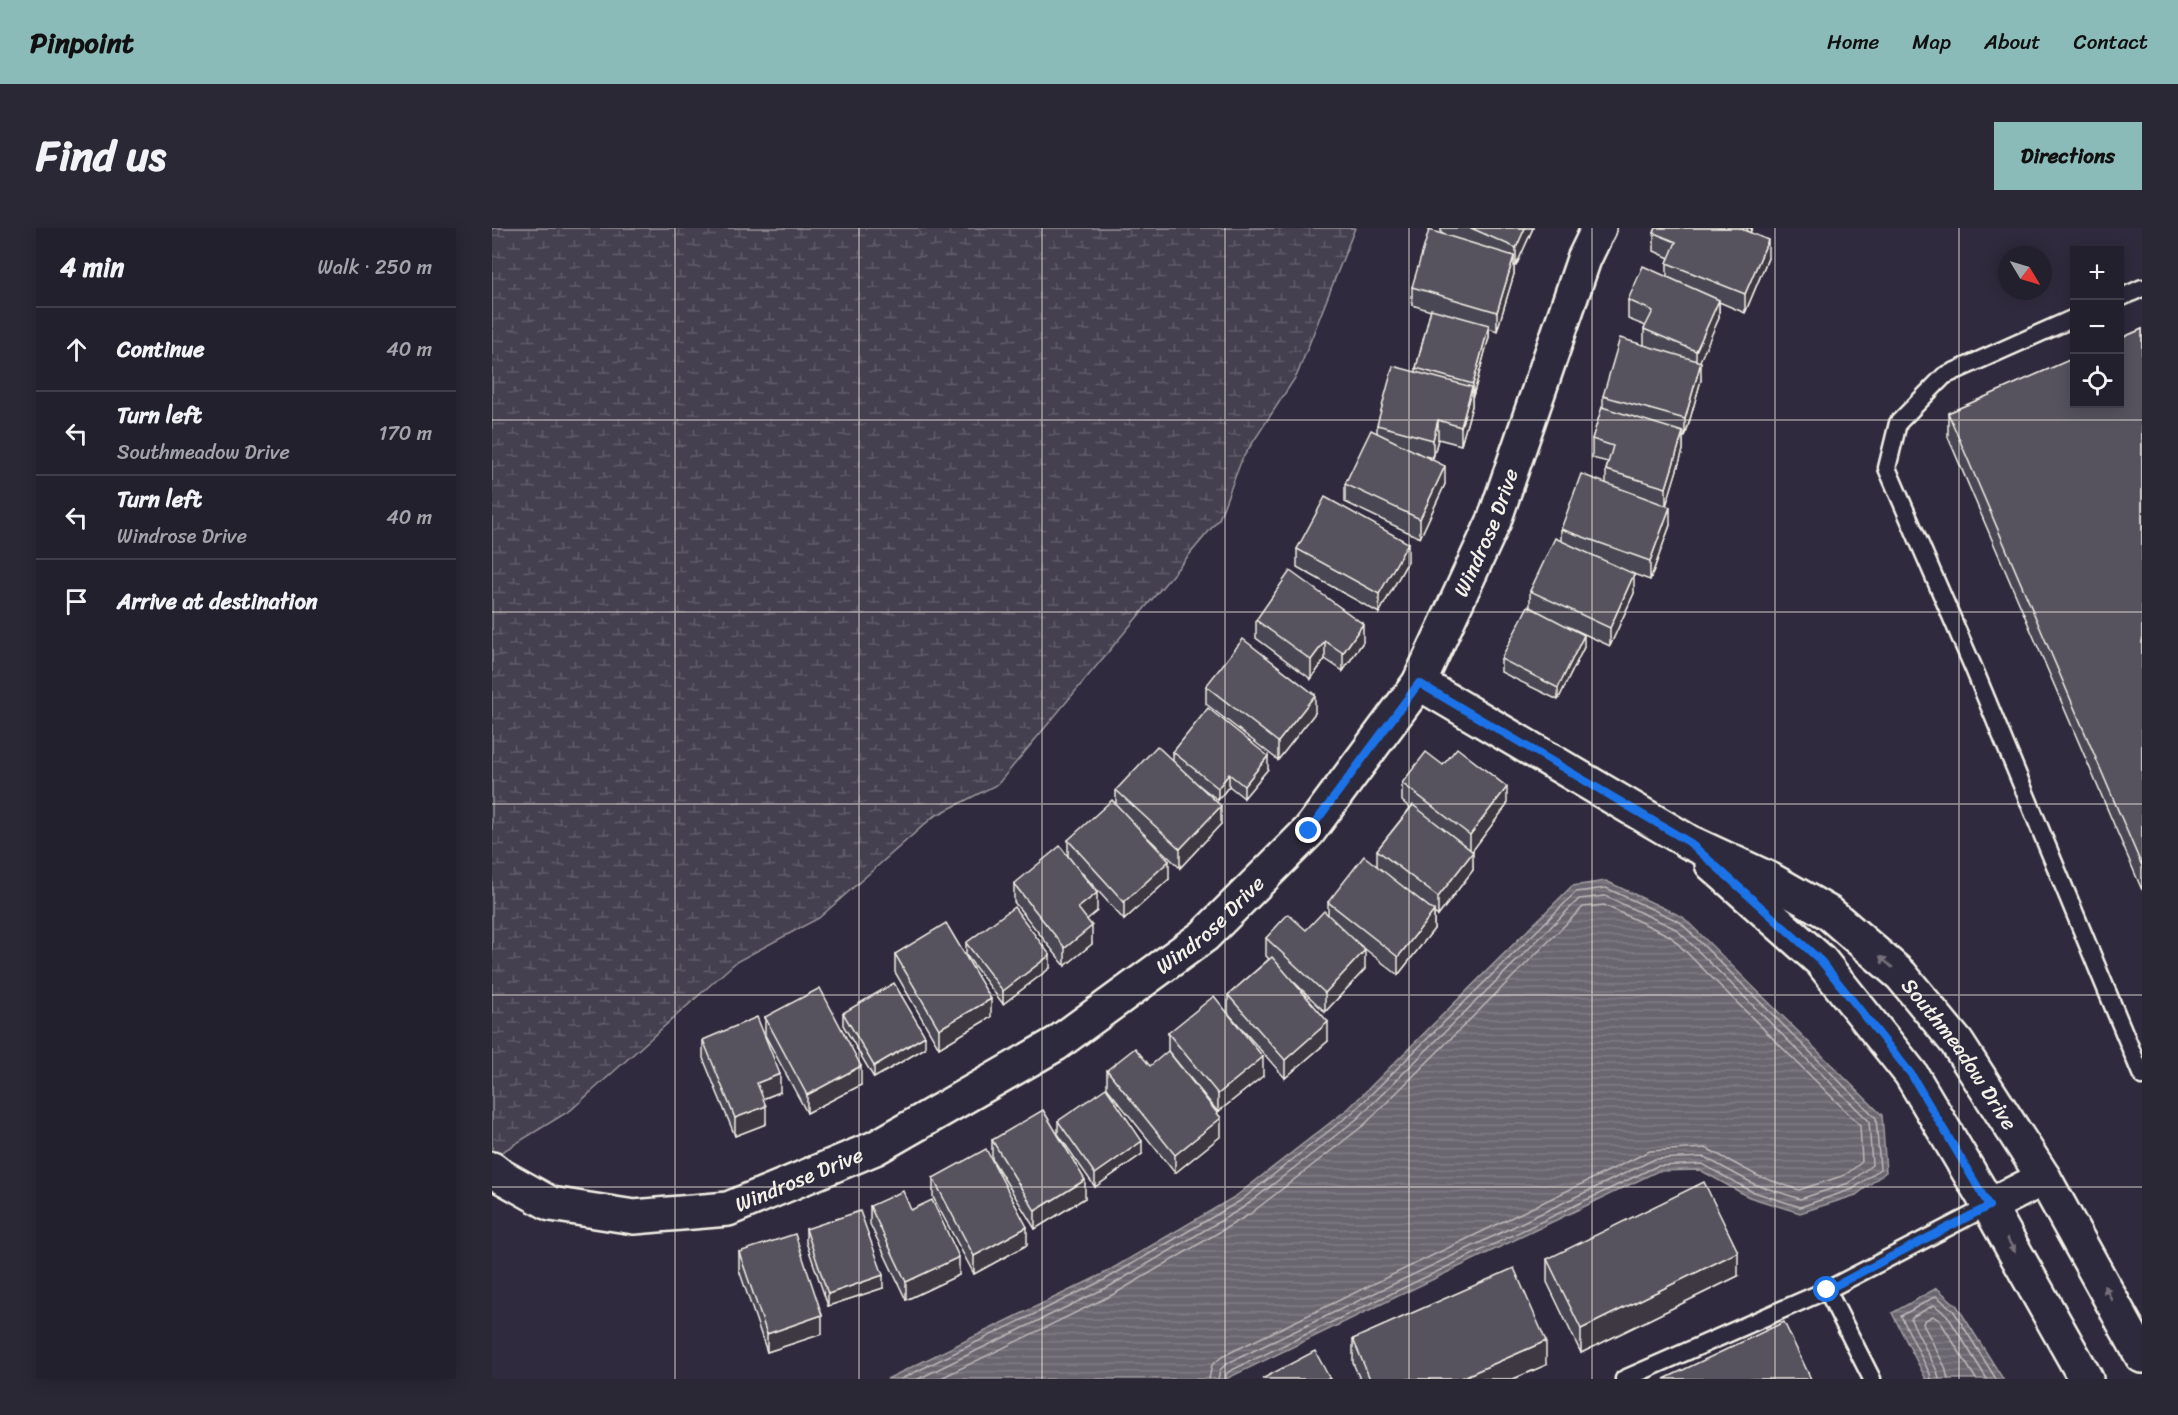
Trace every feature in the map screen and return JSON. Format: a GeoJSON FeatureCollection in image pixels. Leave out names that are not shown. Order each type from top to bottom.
{"type":"FeatureCollection","features":[{"type":"Feature","properties":{"kind":"street","name":"Windrose Drive"},"geometry":{"type":"LineString","coordinates":[[492,1169],[551,1204],[634,1217],[728,1209],[875,1148],[1056,1044],[1204,936],[1309,831],[1419,683],[1494,521],[1584,259],[1599,228]]}},
{"type":"Feature","properties":{"kind":"street","name":"Southmeadow Drive"},"geometry":{"type":"LineString","coordinates":[[1419,683],[1689,842],[1771,880],[1829,913],[1901,975],[1957,1043],[2044,1178],[2142,1356]]}},
{"type":"Feature","properties":{"kind":"street","name":"Southmeadow Drive"},"geometry":{"type":"LineString","coordinates":[[1689,842],[1821,961],[1911,1074],[1989,1206],[2086,1379]]}},
{"type":"Feature","properties":{"kind":"street"},"geometry":{"type":"LineString","coordinates":[[1989,1206],[2044,1178]]}},
{"type":"Feature","properties":{"kind":"lane"},"geometry":{"type":"LineString","coordinates":[[2124,296],[2142,288]]}},
{"type":"Feature","properties":{"kind":"lane"},"geometry":{"type":"LineString","coordinates":[[2070,320],[1944,376],[1898,423],[1887,468],[1983,690],[2142,1076]]}},
{"type":"Feature","properties":{"kind":"lane"},"geometry":{"type":"LineString","coordinates":[[1624,1379],[1827,1290],[1989,1206]]}},
{"type":"Feature","properties":{"kind":"lane"},"geometry":{"type":"LineString","coordinates":[[1827,1290],[1872,1379]]}},
{"type":"Feature","properties":{"kind":"green space"},"geometry":{"type":"Polygon","coordinates":[[[492,228],[1355,228],[1297,375],[1242,459],[1219,519],[998,784],[933,817],[819,918],[736,962],[571,1110],[492,1158],[492,228]]]}},
{"type":"Feature","properties":{"kind":"water"},"geometry":{"type":"Polygon","coordinates":[[[1606,881],[1683,917],[1882,1115],[1886,1172],[1856,1195],[1800,1213],[1749,1197],[1700,1170],[1658,1171],[1226,1379],[887,1379],[1103,1274],[1236,1196],[1349,1108],[1572,886],[1606,881]]]}},
{"type":"Feature","properties":{"kind":"water"},"geometry":{"type":"Polygon","coordinates":[[[1937,1288],[1957,1306],[2003,1379],[1926,1379],[1892,1313],[1937,1288]]]}},
{"type":"Feature","properties":{"kind":"building"},"geometry":{"type":"Polygon","coordinates":[[[1471,228],[1525,228],[1516,248],[1471,228]]]}},
{"type":"Feature","properties":{"kind":"building"},"geometry":{"type":"Polygon","coordinates":[[[1656,228],[1739,228],[1768,240],[1745,294],[1667,263],[1676,242],[1654,233],[1656,228]]]}},
{"type":"Feature","properties":{"kind":"building"},"geometry":{"type":"Polygon","coordinates":[[[1429,230],[1514,256],[1497,312],[1412,287],[1429,230]]]}},
{"type":"Feature","properties":{"kind":"building"},"geometry":{"type":"Polygon","coordinates":[[[1643,266],[1719,300],[1696,351],[1644,329],[1653,311],[1628,300],[1643,266]]]}},
{"type":"Feature","properties":{"kind":"building"},"geometry":{"type":"Polygon","coordinates":[[[1431,309],[1489,325],[1473,384],[1416,368],[1431,309]]]}},
{"type":"Feature","properties":{"kind":"building"},"geometry":{"type":"Polygon","coordinates":[[[2142,329],[2142,866],[1948,413],[2070,360],[2070,408],[2124,408],[2124,337],[2142,329]]]}},
{"type":"Feature","properties":{"kind":"building"},"geometry":{"type":"Polygon","coordinates":[[[1620,338],[1701,362],[1685,419],[1603,396],[1620,338]]]}},
{"type":"Feature","properties":{"kind":"building"},"geometry":{"type":"Polygon","coordinates":[[[1393,366],[1472,387],[1461,427],[1438,420],[1433,440],[1377,425],[1393,366]]]}},
{"type":"Feature","properties":{"kind":"building"},"geometry":{"type":"Polygon","coordinates":[[[1602,407],[1683,432],[1666,488],[1606,470],[1613,446],[1592,439],[1602,407]]]}},
{"type":"Feature","properties":{"kind":"building"},"geometry":{"type":"Polygon","coordinates":[[[1371,430],[1445,466],[1420,519],[1345,484],[1371,430]]]}},
{"type":"Feature","properties":{"kind":"building"},"geometry":{"type":"Polygon","coordinates":[[[1581,474],[1670,507],[1650,561],[1561,529],[1581,474]]]}},
{"type":"Feature","properties":{"kind":"building"},"geometry":{"type":"Polygon","coordinates":[[[1325,497],[1408,543],[1379,594],[1297,549],[1325,497]]]}},
{"type":"Feature","properties":{"kind":"building"},"geometry":{"type":"Polygon","coordinates":[[[1555,538],[1634,574],[1610,628],[1530,591],[1555,538]]]}},
{"type":"Feature","properties":{"kind":"building"},"geometry":{"type":"Polygon","coordinates":[[[1290,571],[1363,624],[1343,653],[1325,641],[1311,660],[1256,620],[1290,571]]]}},
{"type":"Feature","properties":{"kind":"building"},"geometry":{"type":"Polygon","coordinates":[[[1528,606],[1584,635],[1558,688],[1501,659],[1528,606]]]}},
{"type":"Feature","properties":{"kind":"building"},"geometry":{"type":"Polygon","coordinates":[[[1243,639],[1315,695],[1278,742],[1206,686],[1243,639]]]}},
{"type":"Feature","properties":{"kind":"building"},"geometry":{"type":"Polygon","coordinates":[[[1208,708],[1268,756],[1244,786],[1229,774],[1218,788],[1173,752],[1208,708]]]}},
{"type":"Feature","properties":{"kind":"building"},"geometry":{"type":"Polygon","coordinates":[[[1157,746],[1221,806],[1180,849],[1116,790],[1157,746]]]}},
{"type":"Feature","properties":{"kind":"building"},"geometry":{"type":"Polygon","coordinates":[[[1457,748],[1507,787],[1470,835],[1402,783],[1426,752],[1443,765],[1457,748]]]}},
{"type":"Feature","properties":{"kind":"building"},"geometry":{"type":"Polygon","coordinates":[[[1112,800],[1169,861],[1124,902],[1068,840],[1112,800]]]}},
{"type":"Feature","properties":{"kind":"building"},"geometry":{"type":"Polygon","coordinates":[[[1413,805],[1473,852],[1438,897],[1377,850],[1413,805]]]}},
{"type":"Feature","properties":{"kind":"building"},"geometry":{"type":"Polygon","coordinates":[[[1060,846],[1097,893],[1078,908],[1092,926],[1065,948],[1014,884],[1060,846]]]}},
{"type":"Feature","properties":{"kind":"building"},"geometry":{"type":"Polygon","coordinates":[[[1364,856],[1434,911],[1398,957],[1328,902],[1364,856]]]}},
{"type":"Feature","properties":{"kind":"building"},"geometry":{"type":"Polygon","coordinates":[[[1014,907],[1050,955],[1003,991],[966,943],[1014,907]]]}},
{"type":"Feature","properties":{"kind":"building"},"geometry":{"type":"Polygon","coordinates":[[[1324,911],[1365,950],[1325,993],[1266,938],[1288,914],[1306,930],[1324,911]]]}},
{"type":"Feature","properties":{"kind":"building"},"geometry":{"type":"Polygon","coordinates":[[[946,923],[991,999],[939,1029],[895,954],[946,923]]]}},
{"type":"Feature","properties":{"kind":"building"},"geometry":{"type":"Polygon","coordinates":[[[1272,957],[1328,1022],[1285,1060],[1228,995],[1272,957]]]}},
{"type":"Feature","properties":{"kind":"building"},"geometry":{"type":"Polygon","coordinates":[[[894,983],[925,1036],[874,1066],[843,1013],[894,983]]]}},
{"type":"Feature","properties":{"kind":"building"},"geometry":{"type":"Polygon","coordinates":[[[820,988],[861,1066],[807,1095],[765,1017],[820,988]]]}},
{"type":"Feature","properties":{"kind":"building"},"geometry":{"type":"Polygon","coordinates":[[[1214,996],[1263,1057],[1218,1094],[1168,1033],[1214,996]]]}},
{"type":"Feature","properties":{"kind":"building"},"geometry":{"type":"Polygon","coordinates":[[[757,1017],[780,1074],[757,1083],[766,1106],[735,1118],[703,1040],[757,1017]]]}},
{"type":"Feature","properties":{"kind":"building"},"geometry":{"type":"Polygon","coordinates":[[[1135,1048],[1150,1066],[1168,1051],[1221,1118],[1175,1155],[1107,1070],[1135,1048]]]}},
{"type":"Feature","properties":{"kind":"building"},"geometry":{"type":"Polygon","coordinates":[[[1106,1088],[1142,1141],[1095,1174],[1058,1121],[1106,1088]]]}},
{"type":"Feature","properties":{"kind":"building"},"geometry":{"type":"Polygon","coordinates":[[[1043,1110],[1085,1180],[1035,1211],[992,1140],[1043,1110]]]}},
{"type":"Feature","properties":{"kind":"building"},"geometry":{"type":"Polygon","coordinates":[[[986,1149],[1027,1227],[974,1256],[933,1178],[986,1149]]]}},
{"type":"Feature","properties":{"kind":"building"},"geometry":{"type":"Polygon","coordinates":[[[1704,1182],[1738,1252],[1581,1329],[1547,1259],[1704,1182]]]}},
{"type":"Feature","properties":{"kind":"building"},"geometry":{"type":"Polygon","coordinates":[[[903,1191],[911,1210],[932,1200],[959,1257],[906,1282],[870,1206],[903,1191]]]}},
{"type":"Feature","properties":{"kind":"building"},"geometry":{"type":"Polygon","coordinates":[[[860,1211],[883,1275],[828,1294],[806,1229],[860,1211]]]}},
{"type":"Feature","properties":{"kind":"building"},"geometry":{"type":"Polygon","coordinates":[[[795,1234],[822,1315],[767,1334],[739,1252],[795,1234]]]}},
{"type":"Feature","properties":{"kind":"building"},"geometry":{"type":"Polygon","coordinates":[[[1514,1268],[1546,1341],[1459,1379],[1370,1379],[1353,1339],[1514,1268]]]}},
{"type":"Feature","properties":{"kind":"building"},"geometry":{"type":"Polygon","coordinates":[[[1784,1322],[1811,1379],[1664,1379],[1784,1322]]]}},
{"type":"Feature","properties":{"kind":"building"},"geometry":{"type":"Polygon","coordinates":[[[1315,1351],[1330,1379],[1262,1379],[1315,1351]]]}},
{"type":"Feature","properties":{"kind":"route"},"geometry":{"type":"LineString","coordinates":[[1309,831],[1419,683],[1689,842],[1821,961],[1911,1074],[1989,1206],[1827,1290]]}}]}
